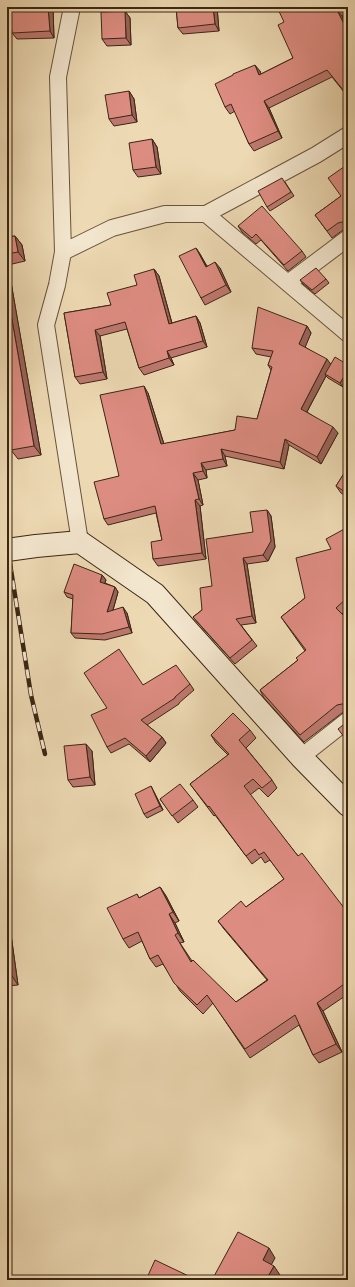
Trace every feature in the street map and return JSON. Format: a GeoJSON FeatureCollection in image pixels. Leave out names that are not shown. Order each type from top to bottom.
{"type":"FeatureCollection","features":[{"type":"Feature","properties":{"kind":"street"},"geometry":{"type":"LineString","coordinates":[[72,7],[58,77],[63,252],[57,285],[46,325],[80,542]]}},
{"type":"Feature","properties":{"kind":"street"},"geometry":{"type":"LineString","coordinates":[[63,252],[112,228],[165,214],[206,214],[348,135]]}},
{"type":"Feature","properties":{"kind":"street"},"geometry":{"type":"LineString","coordinates":[[206,214],[348,334]]}},
{"type":"Feature","properties":{"kind":"street"},"geometry":{"type":"LineString","coordinates":[[288,283],[348,238]]}},
{"type":"Feature","properties":{"kind":"street"},"geometry":{"type":"LineString","coordinates":[[7,550],[80,542],[155,594],[301,757],[344,796]]}},
{"type":"Feature","properties":{"kind":"street"},"geometry":{"type":"LineString","coordinates":[[301,757],[348,720]]}},
{"type":"Feature","properties":{"kind":"building"},"geometry":{"type":"Polygon","coordinates":[[[9,7],[48,7],[50,31],[12,33],[9,7]]]}},
{"type":"Feature","properties":{"kind":"building"},"geometry":{"type":"Polygon","coordinates":[[[176,7],[213,7],[215,24],[178,28],[176,7]]]}},
{"type":"Feature","properties":{"kind":"building"},"geometry":{"type":"Polygon","coordinates":[[[277,7],[343,7],[337,10],[348,32],[348,96],[327,70],[264,101],[278,131],[249,144],[231,104],[225,107],[215,84],[233,74],[255,65],[259,75],[293,58],[278,25],[284,22],[277,7]]]}},
{"type":"Feature","properties":{"kind":"building"},"geometry":{"type":"Polygon","coordinates":[[[125,11],[126,38],[102,39],[101,12],[125,11]]]}},
{"type":"Feature","properties":{"kind":"building"},"geometry":{"type":"Polygon","coordinates":[[[129,91],[132,115],[109,119],[105,95],[129,91]]]}},
{"type":"Feature","properties":{"kind":"building"},"geometry":{"type":"Polygon","coordinates":[[[152,139],[156,167],[133,170],[129,143],[152,139]]]}},
{"type":"Feature","properties":{"kind":"building"},"geometry":{"type":"Polygon","coordinates":[[[348,164],[348,222],[338,223],[327,231],[315,215],[341,196],[328,178],[348,164]]]}},
{"type":"Feature","properties":{"kind":"building"},"geometry":{"type":"Polygon","coordinates":[[[282,178],[291,192],[267,207],[258,191],[282,178]]]}},
{"type":"Feature","properties":{"kind":"building"},"geometry":{"type":"Polygon","coordinates":[[[262,206],[302,251],[284,265],[256,234],[252,238],[238,226],[262,206]]]}},
{"type":"Feature","properties":{"kind":"building"},"geometry":{"type":"Polygon","coordinates":[[[15,236],[18,252],[7,254],[7,237],[15,236]]]}},
{"type":"Feature","properties":{"kind":"building"},"geometry":{"type":"Polygon","coordinates":[[[196,248],[206,267],[215,262],[226,285],[201,298],[179,256],[196,248]]]}},
{"type":"Feature","properties":{"kind":"building"},"geometry":{"type":"Polygon","coordinates":[[[316,268],[326,279],[312,290],[300,280],[316,268]]]}},
{"type":"Feature","properties":{"kind":"building"},"geometry":{"type":"Polygon","coordinates":[[[154,269],[169,324],[196,316],[203,341],[167,351],[169,358],[139,368],[125,322],[95,330],[103,372],[75,377],[64,313],[111,305],[107,293],[137,285],[134,275],[154,269]]]}},
{"type":"Feature","properties":{"kind":"building"},"geometry":{"type":"Polygon","coordinates":[[[7,291],[34,446],[11,450],[7,425],[7,291]]]}},
{"type":"Feature","properties":{"kind":"building"},"geometry":{"type":"Polygon","coordinates":[[[258,307],[307,326],[299,344],[327,359],[301,409],[333,427],[317,457],[285,439],[280,462],[221,449],[223,459],[201,463],[203,471],[193,473],[199,499],[195,500],[202,553],[153,559],[151,542],[162,540],[155,506],[104,519],[94,482],[119,476],[100,395],[144,386],[161,444],[235,430],[237,416],[257,419],[272,367],[268,365],[273,351],[252,348],[258,307]]]}},
{"type":"Feature","properties":{"kind":"building"},"geometry":{"type":"Polygon","coordinates":[[[335,357],[348,365],[348,370],[340,383],[325,374],[335,357]]]}},
{"type":"Feature","properties":{"kind":"building"},"geometry":{"type":"Polygon","coordinates":[[[348,467],[348,494],[336,486],[348,467]]]}},
{"type":"Feature","properties":{"kind":"building"},"geometry":{"type":"Polygon","coordinates":[[[267,510],[271,541],[263,555],[243,558],[252,616],[236,619],[252,640],[230,658],[193,617],[202,610],[200,588],[212,586],[206,539],[253,532],[250,512],[267,510]]]}},
{"type":"Feature","properties":{"kind":"building"},"geometry":{"type":"Polygon","coordinates":[[[348,527],[348,597],[336,608],[348,620],[348,705],[337,705],[300,735],[260,690],[298,660],[296,658],[306,650],[281,617],[305,598],[296,558],[331,549],[326,539],[348,527]]]}},
{"type":"Feature","properties":{"kind":"building"},"geometry":{"type":"Polygon","coordinates":[[[74,564],[102,575],[100,582],[115,587],[107,612],[123,607],[129,627],[102,634],[71,633],[73,595],[64,592],[74,564]]]}},
{"type":"Feature","properties":{"kind":"building"},"geometry":{"type":"Polygon","coordinates":[[[119,649],[143,685],[176,665],[190,684],[175,698],[141,720],[162,737],[146,756],[125,738],[107,747],[91,715],[107,708],[84,673],[119,649]]]}},
{"type":"Feature","properties":{"kind":"building"},"geometry":{"type":"Polygon","coordinates":[[[233,713],[250,730],[239,740],[272,780],[262,788],[253,779],[244,786],[298,856],[302,853],[348,913],[348,981],[317,1003],[336,1044],[313,1055],[295,1015],[245,1049],[207,995],[197,1005],[174,983],[158,955],[150,959],[138,932],[123,939],[107,908],[137,894],[139,898],[160,887],[173,912],[169,914],[178,933],[175,935],[191,962],[193,960],[236,1002],[268,980],[218,921],[241,901],[246,907],[284,879],[264,852],[259,855],[255,849],[246,856],[209,806],[208,807],[190,784],[229,754],[211,735],[233,713]]]}},
{"type":"Feature","properties":{"kind":"building"},"geometry":{"type":"Polygon","coordinates":[[[348,721],[348,742],[338,729],[348,721]]]}},
{"type":"Feature","properties":{"kind":"building"},"geometry":{"type":"Polygon","coordinates":[[[86,744],[90,777],[68,780],[64,746],[86,744]]]}},
{"type":"Feature","properties":{"kind":"building"},"geometry":{"type":"Polygon","coordinates":[[[180,784],[193,800],[172,816],[160,799],[180,784]]]}},
{"type":"Feature","properties":{"kind":"building"},"geometry":{"type":"Polygon","coordinates":[[[151,786],[160,806],[144,814],[135,794],[151,786]]]}},
{"type":"Feature","properties":{"kind":"building"},"geometry":{"type":"Polygon","coordinates":[[[7,950],[10,973],[7,973],[7,950]]]}},
{"type":"Feature","properties":{"kind":"building"},"geometry":{"type":"Polygon","coordinates":[[[238,1232],[269,1248],[263,1260],[274,1266],[266,1280],[212,1280],[238,1232]]]}},
{"type":"Feature","properties":{"kind":"building"},"geometry":{"type":"Polygon","coordinates":[[[155,1260],[197,1280],[146,1280],[155,1260]]]}},
{"type":"Feature","properties":{"kind":"building"},"geometry":{"type":"Polygon","coordinates":[[[345,1271],[348,1271],[348,1280],[344,1280],[345,1271]]]}},
{"type":"Feature","properties":{"kind":"railway"},"geometry":{"type":"LineString","coordinates":[[7,545],[31,695],[45,754]]}}]}
